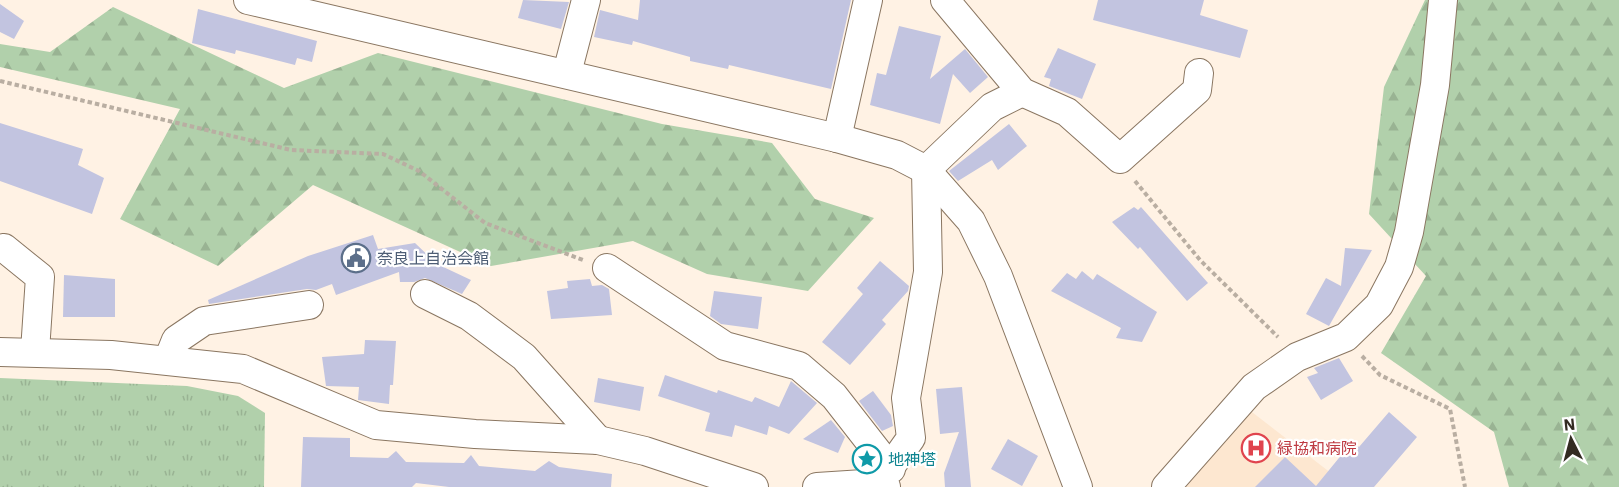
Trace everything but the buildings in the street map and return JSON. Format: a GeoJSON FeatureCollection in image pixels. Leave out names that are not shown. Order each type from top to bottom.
{"type":"FeatureCollection","features":[{"type":"Feature","properties":{"kind":"street"},"geometry":{"type":"LineString","coordinates":[[248,0],[837,138],[897,155],[926,170],[970,221],[998,276],[1078,487]]}},
{"type":"Feature","properties":{"kind":"street"},"geometry":{"type":"LineString","coordinates":[[567,73],[586,0]]}},
{"type":"Feature","properties":{"kind":"street"},"geometry":{"type":"LineString","coordinates":[[837,138],[868,0]]}},
{"type":"Feature","properties":{"kind":"street"},"geometry":{"type":"LineString","coordinates":[[945,0],[1022,92],[1067,112],[1120,159],[1197,90],[1199,73]]}},
{"type":"Feature","properties":{"kind":"street"},"geometry":{"type":"LineString","coordinates":[[1166,487],[1254,387],[1297,357],[1346,337],[1379,305],[1399,267],[1404,249],[1435,85],[1443,0]]}},
{"type":"Feature","properties":{"kind":"street"},"geometry":{"type":"LineString","coordinates":[[885,480],[911,438],[906,398],[928,272],[926,170],[992,107],[1022,92]]}},
{"type":"Feature","properties":{"kind":"street"},"geometry":{"type":"LineString","coordinates":[[4,248],[40,277],[35,351]]}},
{"type":"Feature","properties":{"kind":"street"},"geometry":{"type":"LineString","coordinates":[[607,268],[725,346],[799,366],[834,396],[885,480]]}},
{"type":"Feature","properties":{"kind":"street"},"geometry":{"type":"LineString","coordinates":[[425,294],[469,316],[524,357],[598,440]]}},
{"type":"Feature","properties":{"kind":"street"},"geometry":{"type":"LineString","coordinates":[[168,360],[176,339],[204,321],[225,315],[309,305]]}},
{"type":"Feature","properties":{"kind":"street"},"geometry":{"type":"LineString","coordinates":[[0,352],[35,351],[168,360],[243,369],[376,425],[475,434],[598,440],[645,451],[754,487]]}},
{"type":"Feature","properties":{"kind":"street"},"geometry":{"type":"LineString","coordinates":[[817,487],[885,480]]}},
{"type":"Feature","properties":{"kind":"path"},"geometry":{"type":"LineString","coordinates":[[0,81],[291,150],[383,154],[419,171],[484,223],[607,268]]}},
{"type":"Feature","properties":{"kind":"path"},"geometry":{"type":"LineString","coordinates":[[1120,159],[1148,199],[1200,260],[1297,357]]}},
{"type":"Feature","properties":{"kind":"path"},"geometry":{"type":"LineString","coordinates":[[1346,337],[1380,375],[1450,409],[1465,487]]}},
{"type":"Feature","properties":{"kind":"shaded area","name":"緑協和病院"},"geometry":{"type":"Polygon","coordinates":[[[1248,409],[1349,487],[1180,487],[1248,409]]]}},
{"type":"Feature","properties":{"kind":"green space"},"geometry":{"type":"Polygon","coordinates":[[[1425,0],[1619,0],[1619,487],[1509,487],[1494,432],[1381,353],[1426,276],[1369,214],[1384,87],[1425,0]]]}},
{"type":"Feature","properties":{"kind":"green space"},"geometry":{"type":"Polygon","coordinates":[[[113,7],[284,88],[378,53],[662,124],[772,143],[815,199],[874,218],[808,291],[707,274],[633,241],[491,266],[313,185],[218,266],[120,219],[180,109],[0,67],[0,44],[50,52],[113,7]]]}},
{"type":"Feature","properties":{"kind":"green space"},"geometry":{"type":"Polygon","coordinates":[[[0,378],[187,386],[238,396],[265,413],[264,487],[0,487],[0,378]]]}},
{"type":"Feature","properties":{"kind":"place","name":"奈良上自治会館"},"geometry":{"type":"Point","coordinates":[356,258]}},
{"type":"Feature","properties":{"kind":"place","name":"緑協和病院"},"geometry":{"type":"Point","coordinates":[1256,448]}},
{"type":"Feature","properties":{"kind":"place","name":"地神塔"},"geometry":{"type":"Point","coordinates":[867,459]}}]}
